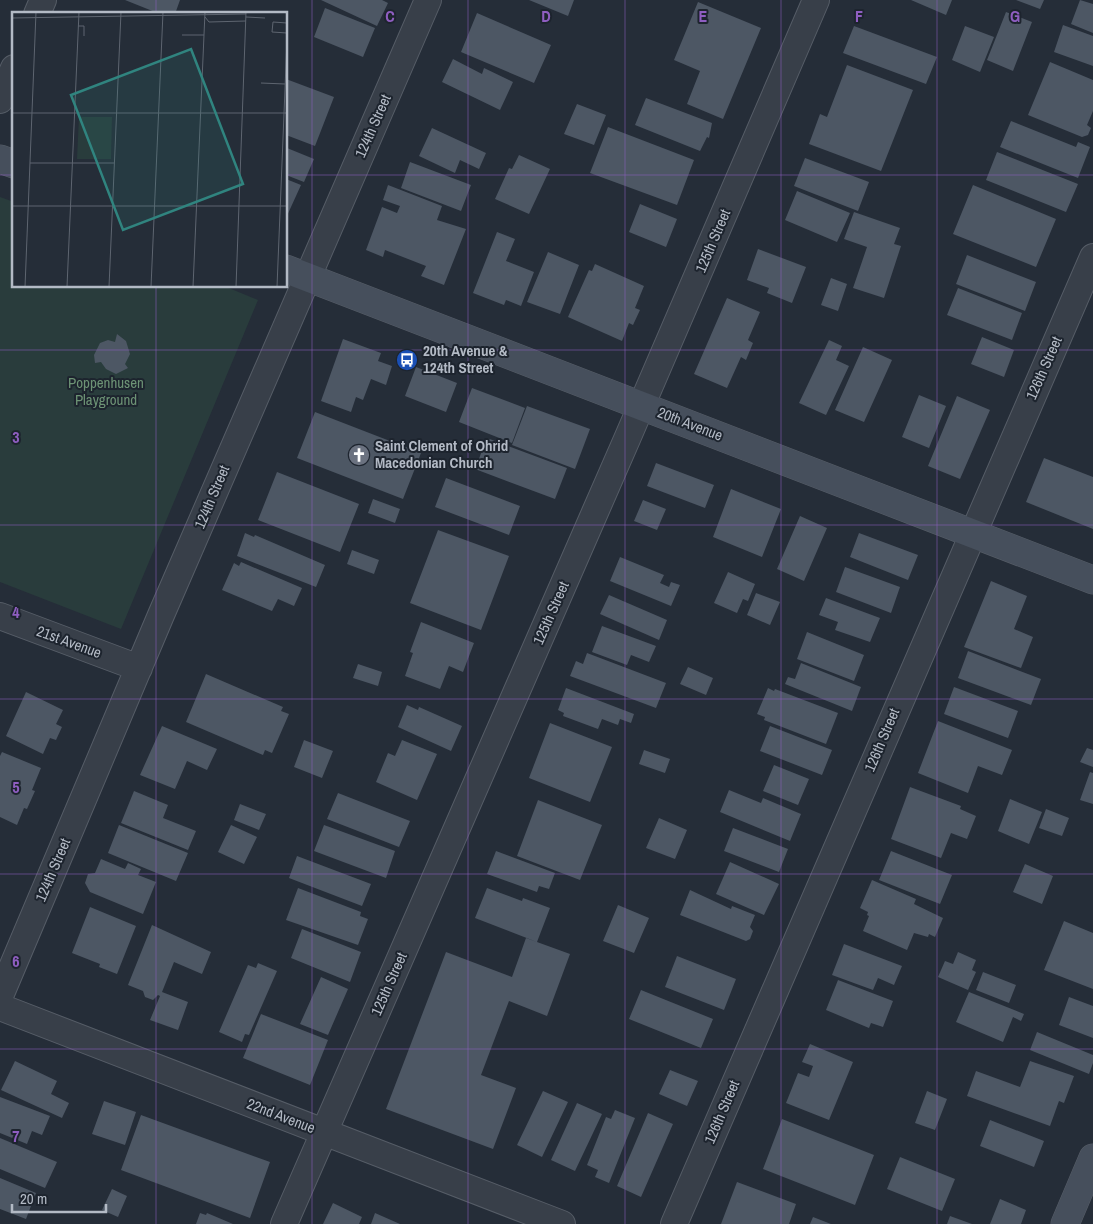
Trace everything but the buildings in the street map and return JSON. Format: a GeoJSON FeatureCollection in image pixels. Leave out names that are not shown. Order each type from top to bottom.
{"type":"FeatureCollection","features":[{"type":"Feature","properties":{"kind":"street"},"geometry":{"type":"LineString","coordinates":[[38,12],[43,0]]}},
{"type":"Feature","properties":{"kind":"street","name":"124th Street"},"geometry":{"type":"LineString","coordinates":[[0,996],[139,668],[296,273],[428,0]]}},
{"type":"Feature","properties":{"kind":"street","name":"125th Street"},"geometry":{"type":"LineString","coordinates":[[284,1224],[642,406],[816,0]]}},
{"type":"Feature","properties":{"kind":"street"},"geometry":{"type":"LineString","coordinates":[[0,100],[12,73]]}},
{"type":"Feature","properties":{"kind":"street"},"geometry":{"type":"LineString","coordinates":[[0,159],[12,163]]}},
{"type":"Feature","properties":{"kind":"street","name":"126th Street"},"geometry":{"type":"LineString","coordinates":[[674,1224],[1093,257]]}},
{"type":"Feature","properties":{"kind":"street","name":"20th Avenue"},"geometry":{"type":"LineString","coordinates":[[296,273],[1093,580]]}},
{"type":"Feature","properties":{"kind":"street","name":"21st Avenue"},"geometry":{"type":"LineString","coordinates":[[0,616],[139,668]]}},
{"type":"Feature","properties":{"kind":"street","name":"22nd Avenue"},"geometry":{"type":"LineString","coordinates":[[0,1007],[562,1224]]}},
{"type":"Feature","properties":{"kind":"street"},"geometry":{"type":"LineString","coordinates":[[1065,1224],[1093,1158]]}},
{"type":"Feature","properties":{"kind":"green space","name":"Poppenhusen Playground"},"geometry":{"type":"Polygon","coordinates":[[[0,197],[12,201],[12,288],[229,288],[258,300],[121,629],[0,582],[0,197]]]}},
{"type":"Feature","properties":{"kind":"place","name":"20th Avenue & 124th Street"},"geometry":{"type":"Point","coordinates":[407,360]}},
{"type":"Feature","properties":{"kind":"place","name":"Saint Clement of Ohrid Macedonian Church"},"geometry":{"type":"Point","coordinates":[359,455]}}]}
